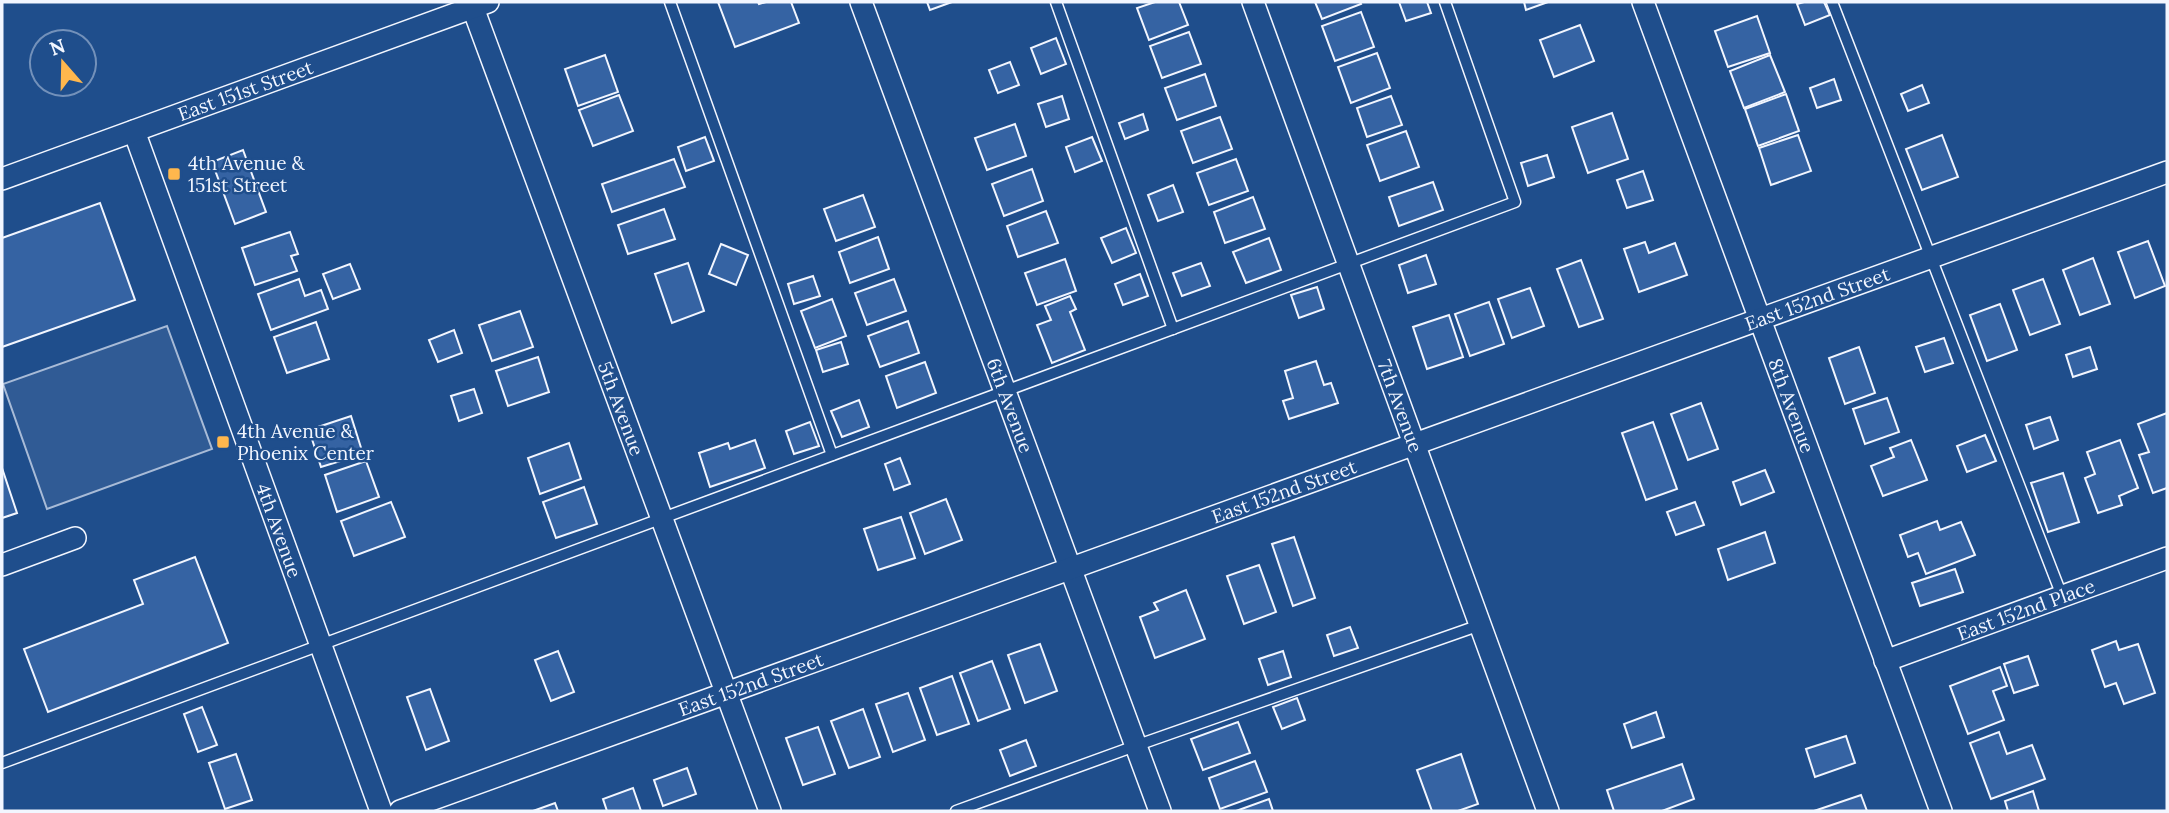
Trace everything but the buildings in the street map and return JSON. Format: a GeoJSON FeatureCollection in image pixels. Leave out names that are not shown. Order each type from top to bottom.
{"type":"FeatureCollection","features":[{"type":"Feature","properties":{"kind":"street","name":"6th Avenue"},"geometry":{"type":"LineString","coordinates":[[861,2],[1160,811]]}},
{"type":"Feature","properties":{"kind":"street","name":"7th Avenue"},"geometry":{"type":"LineString","coordinates":[[1253,2],[1548,811]]}},
{"type":"Feature","properties":{"kind":"street","name":"8th Avenue"},"geometry":{"type":"LineString","coordinates":[[1643,2],[1941,811]]}},
{"type":"Feature","properties":{"kind":"street","name":"East 151st Street"},"geometry":{"type":"LineString","coordinates":[[2,179],[480,5]]}},
{"type":"Feature","properties":{"kind":"street","name":"5th Avenue"},"geometry":{"type":"LineString","coordinates":[[480,5],[661,518],[770,811]]}},
{"type":"Feature","properties":{"kind":"street","name":"4th Avenue"},"geometry":{"type":"LineString","coordinates":[[134,131],[380,811]]}},
{"type":"Feature","properties":{"kind":"street","name":"East 152nd Street"},"geometry":{"type":"LineString","coordinates":[[400,811],[2167,172]]}},
{"type":"Feature","properties":{"kind":"street"},"geometry":{"type":"LineString","coordinates":[[2,565],[75,538]]}},
{"type":"Feature","properties":{"kind":"street","name":"East 152nd Place"},"geometry":{"type":"LineString","coordinates":[[1885,661],[2167,558]]}},
{"type":"Feature","properties":{"kind":"lane"},"geometry":{"type":"LineString","coordinates":[[670,2],[832,455]]}},
{"type":"Feature","properties":{"kind":"lane"},"geometry":{"type":"LineString","coordinates":[[1056,2],[1173,329]]}},
{"type":"Feature","properties":{"kind":"lane"},"geometry":{"type":"LineString","coordinates":[[2,762],[1515,202],[1445,2]]}},
{"type":"Feature","properties":{"kind":"lane"},"geometry":{"type":"LineString","coordinates":[[1832,2],[2062,596]]}},
{"type":"Feature","properties":{"kind":"lane"},"geometry":{"type":"LineString","coordinates":[[956,811],[1480,625]]}},
{"type":"Feature","properties":{"kind":"shaded area"},"geometry":{"type":"Polygon","coordinates":[[[167,326],[212,449],[47,509],[3,384],[167,326]]]}},
{"type":"Feature","properties":{"kind":"place","name":"4th Avenue & 151st Street"},"geometry":{"type":"Point","coordinates":[174,174]}},
{"type":"Feature","properties":{"kind":"place","name":"4th Avenue & Phoenix Center"},"geometry":{"type":"Point","coordinates":[223,442]}}]}
